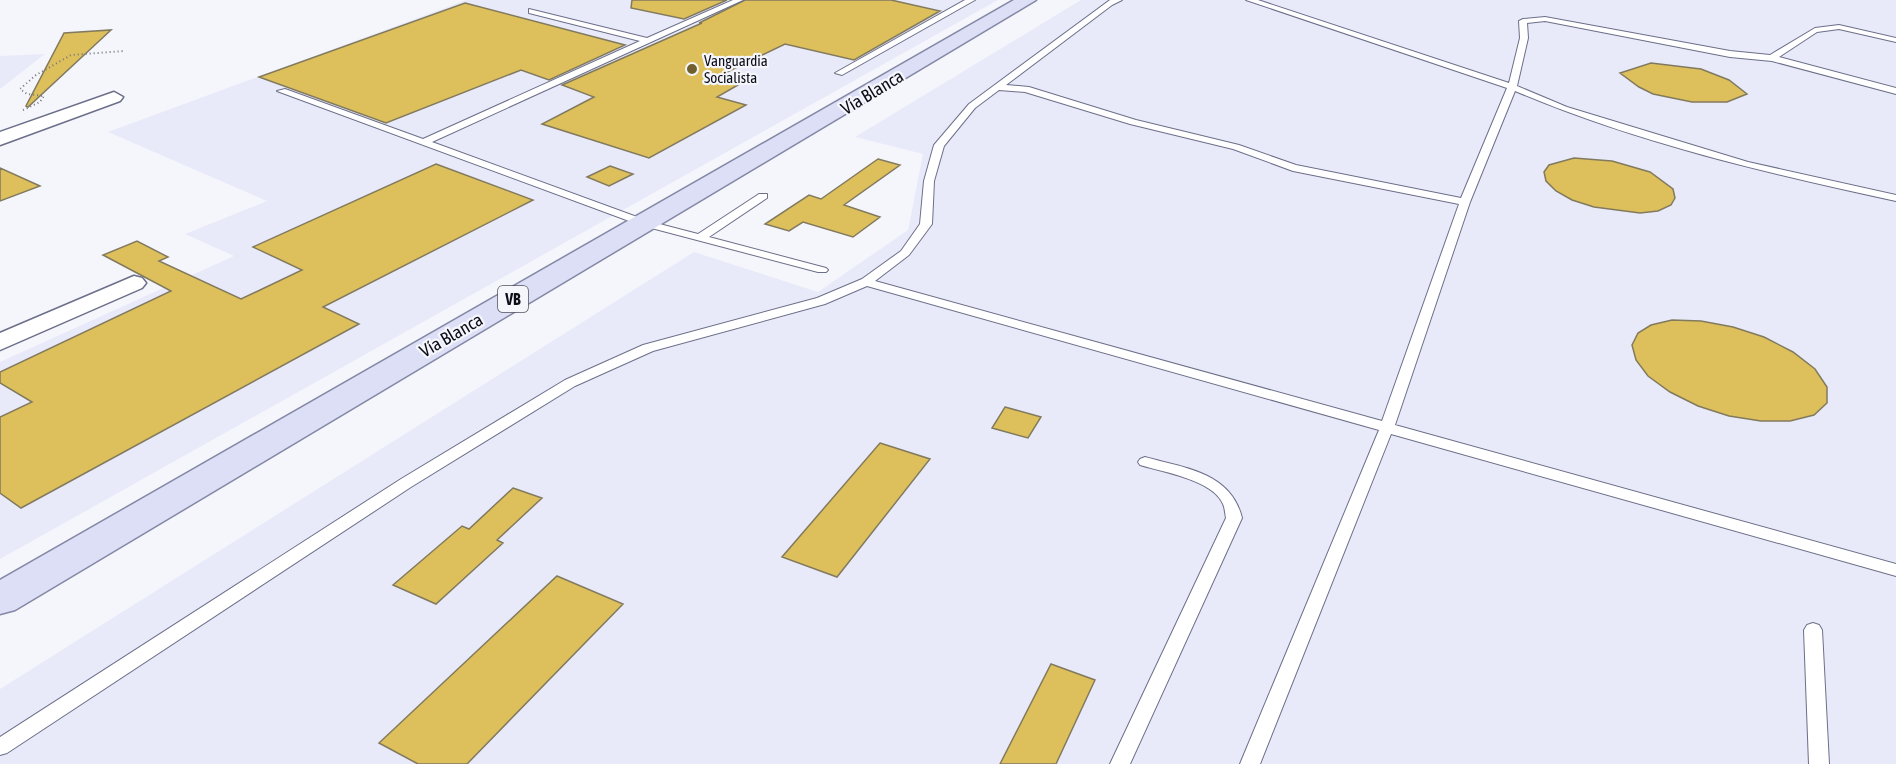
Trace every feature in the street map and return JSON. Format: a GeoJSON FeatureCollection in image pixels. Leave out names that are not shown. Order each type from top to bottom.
{"type":"FeatureCollection","features":[{"type":"Feature","properties":{"kind":"main road","name":"Vía Blanca"},"geometry":{"type":"LineString","coordinates":[[0,599],[1027,0]]}},
{"type":"Feature","properties":{"kind":"street"},"geometry":{"type":"LineString","coordinates":[[0,139],[114,97]]}},
{"type":"Feature","properties":{"kind":"street"},"geometry":{"type":"LineString","coordinates":[[0,342],[134,283]]}},
{"type":"Feature","properties":{"kind":"lane"},"geometry":{"type":"LineString","coordinates":[[424,142],[739,0]]}},
{"type":"Feature","properties":{"kind":"lane"},"geometry":{"type":"LineString","coordinates":[[839,73],[971,0]]}},
{"type":"Feature","properties":{"kind":"lane"},"geometry":{"type":"LineString","coordinates":[[0,747],[396,489],[570,383],[648,348],[821,301],[866,282],[905,253],[926,224],[929,181],[939,145],[972,106],[1110,3],[1118,0]]}},
{"type":"Feature","properties":{"kind":"lane"},"geometry":{"type":"LineString","coordinates":[[1250,0],[1512,87],[1564,110],[1746,165],[1896,198]]}},
{"type":"Feature","properties":{"kind":"lane"},"geometry":{"type":"LineString","coordinates":[[532,11],[648,41]]}},
{"type":"Feature","properties":{"kind":"lane"},"geometry":{"type":"LineString","coordinates":[[1250,764],[1387,427],[1465,202],[1512,87],[1524,38],[1523,21],[1533,18],[1730,54],[1772,58],[1896,91]]}},
{"type":"Feature","properties":{"kind":"lane"},"geometry":{"type":"LineString","coordinates":[[1772,58],[1815,30],[1839,27],[1896,40]]}},
{"type":"Feature","properties":{"kind":"lane"},"geometry":{"type":"LineString","coordinates":[[997,87],[1026,89],[1133,122],[1236,147],[1293,168],[1465,202]]}},
{"type":"Feature","properties":{"kind":"lane"},"geometry":{"type":"LineString","coordinates":[[282,91],[644,223],[822,270]]}},
{"type":"Feature","properties":{"kind":"lane"},"geometry":{"type":"LineString","coordinates":[[699,238],[763,196]]}},
{"type":"Feature","properties":{"kind":"lane"},"geometry":{"type":"LineString","coordinates":[[866,282],[1896,570]]}},
{"type":"Feature","properties":{"kind":"lane"},"geometry":{"type":"LineString","coordinates":[[1120,764],[1234,518],[1234,506],[1227,494],[1216,485],[1145,462]]}},
{"type":"Feature","properties":{"kind":"lane"},"geometry":{"type":"LineString","coordinates":[[1813,630],[1819,764]]}},
{"type":"Feature","properties":{"kind":"path"},"geometry":{"type":"LineString","coordinates":[[17,113],[40,102],[44,96],[27,94],[20,89],[36,75],[71,55],[124,51]]}},
{"type":"Feature","properties":{"kind":"shaded area","name":"Vanguardia Socialista"},"geometry":{"type":"Polygon","coordinates":[[[466,0],[998,0],[0,559],[0,362],[234,256],[185,234],[267,201],[108,132],[466,0]]]}},
{"type":"Feature","properties":{"kind":"shaded area"},"geometry":{"type":"Polygon","coordinates":[[[1081,0],[1896,0],[1896,764],[0,764],[0,689],[694,252],[818,292],[908,230],[923,154],[855,137],[1081,0]]]}},
{"type":"Feature","properties":{"kind":"shaded area"},"geometry":{"type":"Polygon","coordinates":[[[45,54],[0,89],[0,56],[45,54]]]}},
{"type":"Feature","properties":{"kind":"building"},"geometry":{"type":"Polygon","coordinates":[[[632,0],[727,0],[684,19],[631,8],[632,0]]]}},
{"type":"Feature","properties":{"kind":"building"},"geometry":{"type":"Polygon","coordinates":[[[745,0],[891,0],[940,11],[854,60],[785,44],[721,75],[745,81],[717,97],[746,105],[649,158],[542,124],[594,97],[562,85],[702,23],[699,23],[745,0]]]}},
{"type":"Feature","properties":{"kind":"building"},"geometry":{"type":"Polygon","coordinates":[[[465,3],[625,45],[549,80],[521,70],[386,123],[259,77],[465,3]]]}},
{"type":"Feature","properties":{"kind":"building"},"geometry":{"type":"Polygon","coordinates":[[[111,30],[28,107],[26,106],[64,33],[111,30]]]}},
{"type":"Feature","properties":{"kind":"building"},"geometry":{"type":"Polygon","coordinates":[[[1651,63],[1701,69],[1729,80],[1747,94],[1727,102],[1692,102],[1653,94],[1620,73],[1651,63]]]}},
{"type":"Feature","properties":{"kind":"building"},"geometry":{"type":"Polygon","coordinates":[[[1574,158],[1612,161],[1650,172],[1673,189],[1675,198],[1671,205],[1658,211],[1640,213],[1594,207],[1572,200],[1556,191],[1546,181],[1544,172],[1549,165],[1574,158]]]}},
{"type":"Feature","properties":{"kind":"building"},"geometry":{"type":"Polygon","coordinates":[[[878,159],[900,165],[844,205],[880,217],[853,237],[803,222],[789,231],[765,224],[809,195],[821,199],[878,159]]]}},
{"type":"Feature","properties":{"kind":"building"},"geometry":{"type":"Polygon","coordinates":[[[436,164],[533,200],[323,307],[359,324],[21,508],[0,493],[0,417],[32,402],[0,383],[0,372],[171,291],[103,255],[137,241],[168,257],[159,261],[241,299],[302,270],[253,247],[436,164]]]}},
{"type":"Feature","properties":{"kind":"building"},"geometry":{"type":"Polygon","coordinates":[[[610,166],[633,174],[609,186],[587,177],[610,166]]]}},
{"type":"Feature","properties":{"kind":"building"},"geometry":{"type":"Polygon","coordinates":[[[0,168],[40,186],[0,201],[0,168]]]}},
{"type":"Feature","properties":{"kind":"building"},"geometry":{"type":"Polygon","coordinates":[[[1672,320],[1701,321],[1733,327],[1764,337],[1793,352],[1815,369],[1827,387],[1827,403],[1814,415],[1790,421],[1761,421],[1729,416],[1698,406],[1670,392],[1648,376],[1636,360],[1632,345],[1638,333],[1651,325],[1672,320]]]}},
{"type":"Feature","properties":{"kind":"building"},"geometry":{"type":"Polygon","coordinates":[[[1005,407],[1041,417],[1028,438],[992,428],[1005,407]]]}},
{"type":"Feature","properties":{"kind":"building"},"geometry":{"type":"Polygon","coordinates":[[[880,443],[930,459],[837,577],[782,557],[880,443]]]}},
{"type":"Feature","properties":{"kind":"building"},"geometry":{"type":"Polygon","coordinates":[[[513,488],[542,498],[497,540],[503,543],[436,604],[393,585],[462,526],[469,529],[513,488]]]}},
{"type":"Feature","properties":{"kind":"building"},"geometry":{"type":"Polygon","coordinates":[[[557,576],[623,604],[467,764],[418,764],[379,743],[557,576]]]}},
{"type":"Feature","properties":{"kind":"building"},"geometry":{"type":"Polygon","coordinates":[[[1051,664],[1095,680],[1056,764],[1000,764],[1051,664]]]}},
{"type":"Feature","properties":{"kind":"place","name":"Vanguardia Socialista"},"geometry":{"type":"Point","coordinates":[692,69]}}]}
